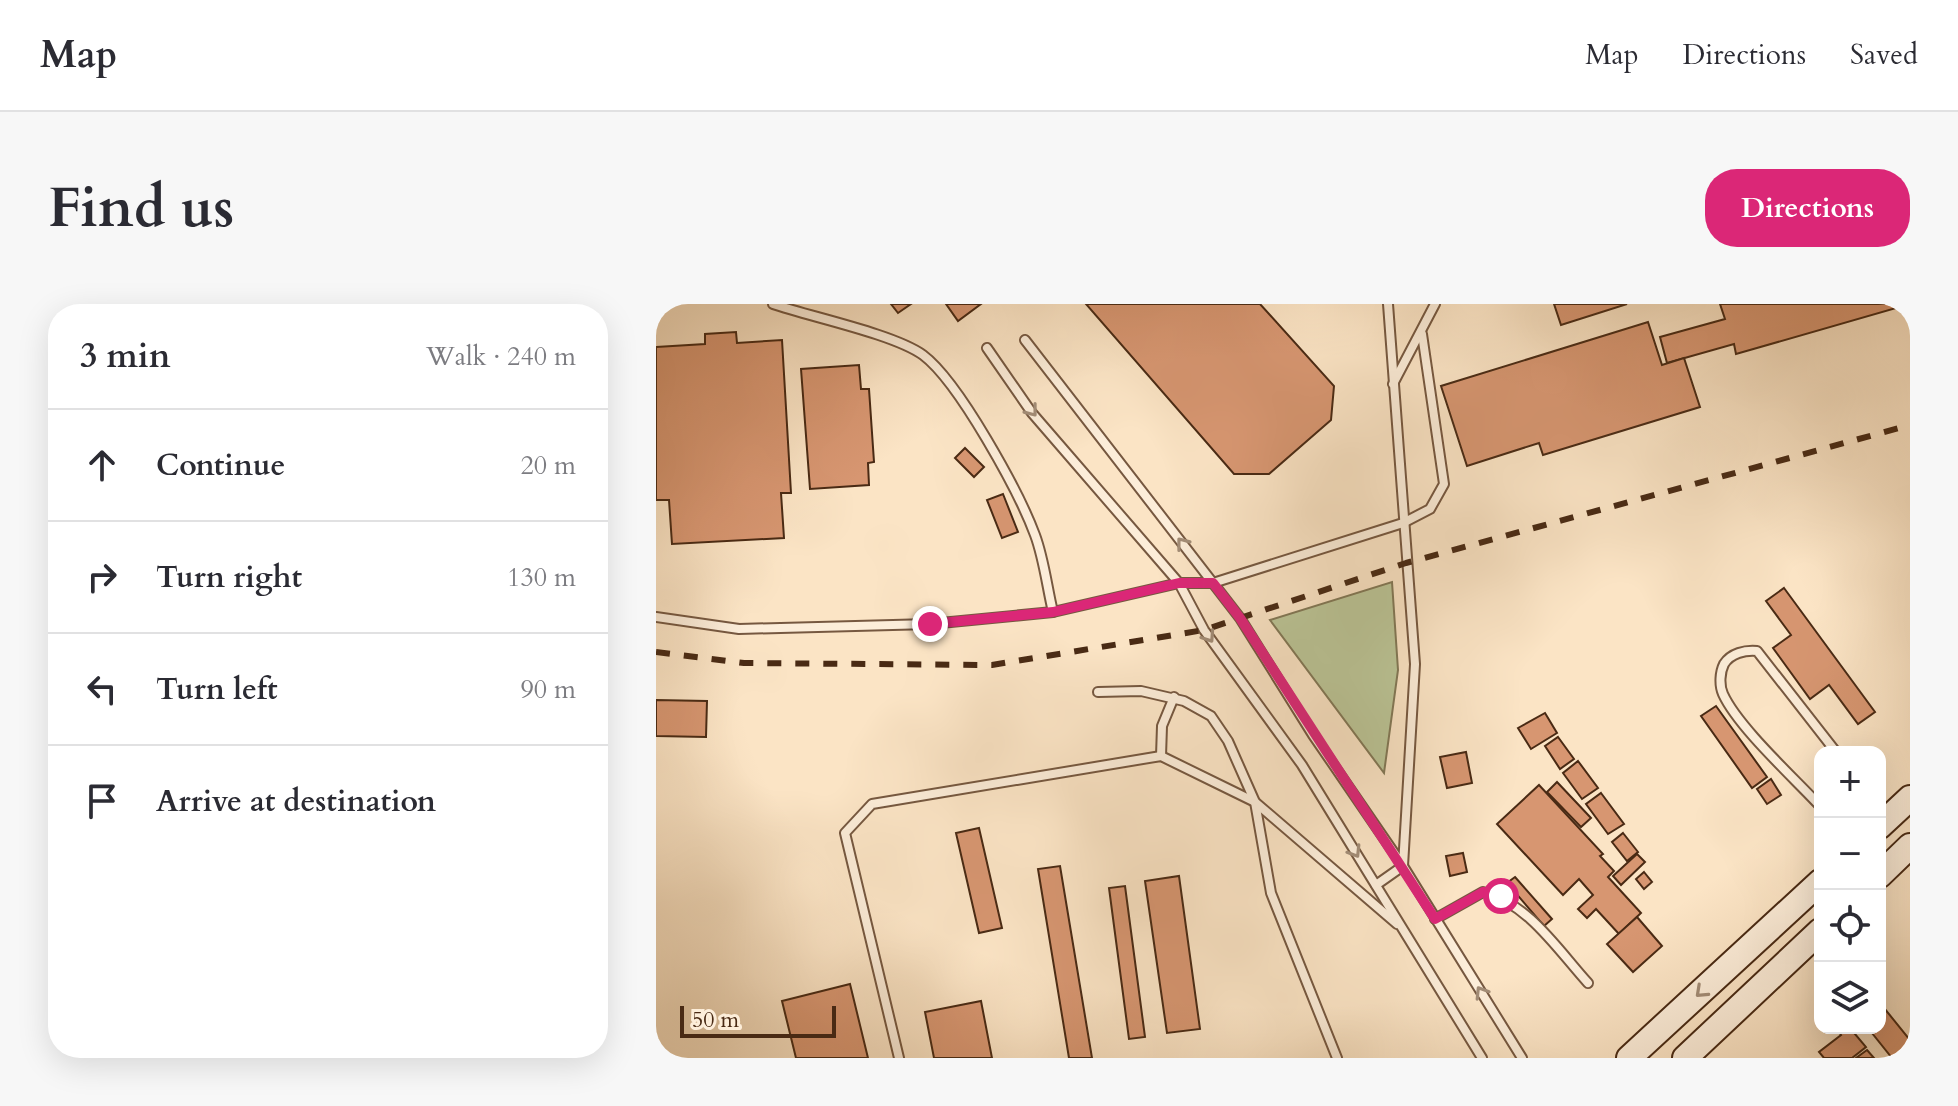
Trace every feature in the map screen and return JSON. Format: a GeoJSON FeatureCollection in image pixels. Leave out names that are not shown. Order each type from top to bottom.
{"type":"FeatureCollection","features":[{"type":"Feature","properties":{"kind":"main road"},"geometry":{"type":"LineString","coordinates":[[1886,816],[1910,798]]}},
{"type":"Feature","properties":{"kind":"main road"},"geometry":{"type":"LineString","coordinates":[[1886,871],[1907,856]]}},
{"type":"Feature","properties":{"kind":"main road"},"geometry":{"type":"LineString","coordinates":[[1629,1058],[1814,888]]}},
{"type":"Feature","properties":{"kind":"main road"},"geometry":{"type":"LineString","coordinates":[[1685,1058],[1814,937]]}},
{"type":"Feature","properties":{"kind":"main road"},"geometry":{"type":"LineString","coordinates":[[1743,953],[1767,980]]}},
{"type":"Feature","properties":{"kind":"lane"},"geometry":{"type":"LineString","coordinates":[[773,304],[900,343],[924,356],[967,412],[1023,506],[1036,538],[1053,612]]}},
{"type":"Feature","properties":{"kind":"lane"},"geometry":{"type":"LineString","coordinates":[[1388,304],[1415,664],[1403,866]]}},
{"type":"Feature","properties":{"kind":"lane"},"geometry":{"type":"LineString","coordinates":[[1392,385],[1422,334],[1435,304]]}},
{"type":"Feature","properties":{"kind":"lane"},"geometry":{"type":"LineString","coordinates":[[656,617],[739,629],[930,624],[1053,612],[1179,583],[1213,583],[1403,523],[1430,509],[1444,484],[1422,334]]}},
{"type":"Feature","properties":{"kind":"lane"},"geometry":{"type":"LineString","coordinates":[[1025,340],[1240,618],[1313,735],[1403,866],[1522,1058]]}},
{"type":"Feature","properties":{"kind":"lane"},"geometry":{"type":"LineString","coordinates":[[987,348],[1032,413],[1179,583],[1204,630],[1302,765],[1482,1058]]}},
{"type":"Feature","properties":{"kind":"lane"},"geometry":{"type":"LineString","coordinates":[[1814,800],[1758,741],[1722,693],[1720,674],[1726,661],[1739,652],[1757,651],[1831,746]]}},
{"type":"Feature","properties":{"kind":"lane"},"geometry":{"type":"LineString","coordinates":[[1098,692],[1141,691],[1174,697],[1211,716],[1228,741],[1255,802],[1271,893],[1337,1058]]}},
{"type":"Feature","properties":{"kind":"lane"},"geometry":{"type":"LineString","coordinates":[[1161,756],[1162,726],[1174,697]]}},
{"type":"Feature","properties":{"kind":"lane"},"geometry":{"type":"LineString","coordinates":[[899,1058],[845,833],[872,804],[1161,756],[1255,802],[1405,931]]}},
{"type":"Feature","properties":{"kind":"lane"},"geometry":{"type":"LineString","coordinates":[[1376,885],[1403,866]]}},
{"type":"Feature","properties":{"kind":"lane"},"geometry":{"type":"LineString","coordinates":[[1435,919],[1483,892],[1501,896],[1525,914],[1588,983]]}},
{"type":"Feature","properties":{"kind":"green space"},"geometry":{"type":"Polygon","coordinates":[[[1392,582],[1398,670],[1384,773],[1270,620],[1392,582]]]}},
{"type":"Feature","properties":{"kind":"building"},"geometry":{"type":"Polygon","coordinates":[[[891,304],[911,304],[898,313],[891,304]]]}},
{"type":"Feature","properties":{"kind":"building"},"geometry":{"type":"Polygon","coordinates":[[[946,304],[981,304],[958,321],[946,304]]]}},
{"type":"Feature","properties":{"kind":"building"},"geometry":{"type":"Polygon","coordinates":[[[1086,304],[1260,304],[1334,386],[1331,420],[1269,474],[1234,474],[1086,304]]]}},
{"type":"Feature","properties":{"kind":"building"},"geometry":{"type":"Polygon","coordinates":[[[1554,304],[1627,304],[1561,325],[1554,304]]]}},
{"type":"Feature","properties":{"kind":"building"},"geometry":{"type":"Polygon","coordinates":[[[1720,304],[1910,304],[1736,354],[1734,344],[1667,363],[1660,337],[1725,319],[1720,304]]]}},
{"type":"Feature","properties":{"kind":"building"},"geometry":{"type":"Polygon","coordinates":[[[1648,322],[1662,365],[1684,358],[1700,407],[1543,455],[1539,443],[1467,466],[1441,386],[1648,322]]]}},
{"type":"Feature","properties":{"kind":"building"},"geometry":{"type":"Polygon","coordinates":[[[736,332],[737,343],[782,340],[791,493],[781,493],[784,538],[672,544],[669,500],[656,500],[656,347],[705,344],[705,334],[736,332]]]}},
{"type":"Feature","properties":{"kind":"building"},"geometry":{"type":"Polygon","coordinates":[[[859,365],[861,389],[869,389],[874,462],[868,463],[869,485],[810,489],[801,369],[859,365]]]}},
{"type":"Feature","properties":{"kind":"building"},"geometry":{"type":"Polygon","coordinates":[[[965,448],[984,467],[974,477],[955,458],[965,448]]]}},
{"type":"Feature","properties":{"kind":"building"},"geometry":{"type":"Polygon","coordinates":[[[1003,494],[1018,532],[1002,538],[987,500],[1003,494]]]}},
{"type":"Feature","properties":{"kind":"building"},"geometry":{"type":"Polygon","coordinates":[[[1784,588],[1875,712],[1858,724],[1829,685],[1810,699],[1773,648],[1791,635],[1766,601],[1784,588]]]}},
{"type":"Feature","properties":{"kind":"building"},"geometry":{"type":"Polygon","coordinates":[[[656,700],[707,701],[706,737],[656,736],[656,700]]]}},
{"type":"Feature","properties":{"kind":"building"},"geometry":{"type":"Polygon","coordinates":[[[1716,706],[1767,777],[1752,788],[1701,716],[1716,706]]]}},
{"type":"Feature","properties":{"kind":"building"},"geometry":{"type":"Polygon","coordinates":[[[1545,713],[1557,733],[1531,749],[1518,728],[1545,713]]]}},
{"type":"Feature","properties":{"kind":"building"},"geometry":{"type":"Polygon","coordinates":[[[1558,737],[1574,759],[1560,769],[1545,746],[1558,737]]]}},
{"type":"Feature","properties":{"kind":"building"},"geometry":{"type":"Polygon","coordinates":[[[1466,752],[1472,783],[1447,788],[1440,757],[1466,752]]]}},
{"type":"Feature","properties":{"kind":"building"},"geometry":{"type":"Polygon","coordinates":[[[1578,761],[1598,788],[1582,799],[1563,773],[1578,761]]]}},
{"type":"Feature","properties":{"kind":"building"},"geometry":{"type":"Polygon","coordinates":[[[1771,779],[1781,795],[1767,804],[1757,789],[1771,779]]]}},
{"type":"Feature","properties":{"kind":"building"},"geometry":{"type":"Polygon","coordinates":[[[1557,782],[1591,818],[1581,827],[1547,792],[1557,782]]]}},
{"type":"Feature","properties":{"kind":"building"},"geometry":{"type":"Polygon","coordinates":[[[1539,785],[1603,854],[1600,856],[1614,871],[1608,877],[1641,913],[1619,934],[1596,909],[1587,918],[1578,909],[1593,895],[1579,879],[1563,895],[1497,824],[1539,785]]]}},
{"type":"Feature","properties":{"kind":"building"},"geometry":{"type":"Polygon","coordinates":[[[1601,793],[1624,824],[1608,834],[1586,804],[1601,793]]]}},
{"type":"Feature","properties":{"kind":"building"},"geometry":{"type":"Polygon","coordinates":[[[979,828],[1002,928],[979,933],[956,833],[979,828]]]}},
{"type":"Feature","properties":{"kind":"building"},"geometry":{"type":"Polygon","coordinates":[[[1623,833],[1638,852],[1627,861],[1612,842],[1623,833]]]}},
{"type":"Feature","properties":{"kind":"building"},"geometry":{"type":"Polygon","coordinates":[[[1463,853],[1467,872],[1450,876],[1446,856],[1463,853]]]}},
{"type":"Feature","properties":{"kind":"building"},"geometry":{"type":"Polygon","coordinates":[[[1637,854],[1645,862],[1621,885],[1613,876],[1637,854]]]}},
{"type":"Feature","properties":{"kind":"building"},"geometry":{"type":"Polygon","coordinates":[[[1060,866],[1092,1058],[1069,1058],[1038,869],[1060,866]]]}},
{"type":"Feature","properties":{"kind":"building"},"geometry":{"type":"Polygon","coordinates":[[[1644,872],[1652,882],[1644,889],[1636,879],[1644,872]]]}},
{"type":"Feature","properties":{"kind":"building"},"geometry":{"type":"Polygon","coordinates":[[[1179,876],[1200,1029],[1167,1033],[1145,881],[1179,876]]]}},
{"type":"Feature","properties":{"kind":"building"},"geometry":{"type":"Polygon","coordinates":[[[1515,877],[1552,919],[1544,926],[1507,883],[1515,877]]]}},
{"type":"Feature","properties":{"kind":"building"},"geometry":{"type":"Polygon","coordinates":[[[1125,886],[1145,1037],[1129,1039],[1109,888],[1125,886]]]}},
{"type":"Feature","properties":{"kind":"building"},"geometry":{"type":"Polygon","coordinates":[[[1637,917],[1662,946],[1633,972],[1607,944],[1637,917]]]}},
{"type":"Feature","properties":{"kind":"building"},"geometry":{"type":"Polygon","coordinates":[[[850,984],[868,1058],[796,1058],[782,1001],[850,984]]]}},
{"type":"Feature","properties":{"kind":"building"},"geometry":{"type":"Polygon","coordinates":[[[981,1001],[992,1058],[934,1058],[925,1012],[981,1001]]]}},
{"type":"Feature","properties":{"kind":"building"},"geometry":{"type":"Polygon","coordinates":[[[1886,1010],[1910,1040],[1910,1058],[1892,1058],[1873,1034],[1886,1034],[1886,1010]]]}},
{"type":"Feature","properties":{"kind":"building"},"geometry":{"type":"Polygon","coordinates":[[[1855,1034],[1866,1047],[1852,1058],[1824,1058],[1819,1052],[1841,1035],[1855,1034]]]}},
{"type":"Feature","properties":{"kind":"building"},"geometry":{"type":"Polygon","coordinates":[[[1867,1050],[1874,1058],[1856,1058],[1867,1050]]]}},
{"type":"Feature","properties":{"kind":"railway"},"geometry":{"type":"LineString","coordinates":[[656,652],[744,663],[992,665],[1204,630],[1406,563],[1910,425]]}},
{"type":"Feature","properties":{"kind":"route"},"geometry":{"type":"LineString","coordinates":[[930,624],[1053,612],[1179,583],[1213,583],[1240,618],[1435,919],[1483,892],[1501,896]]}}]}
